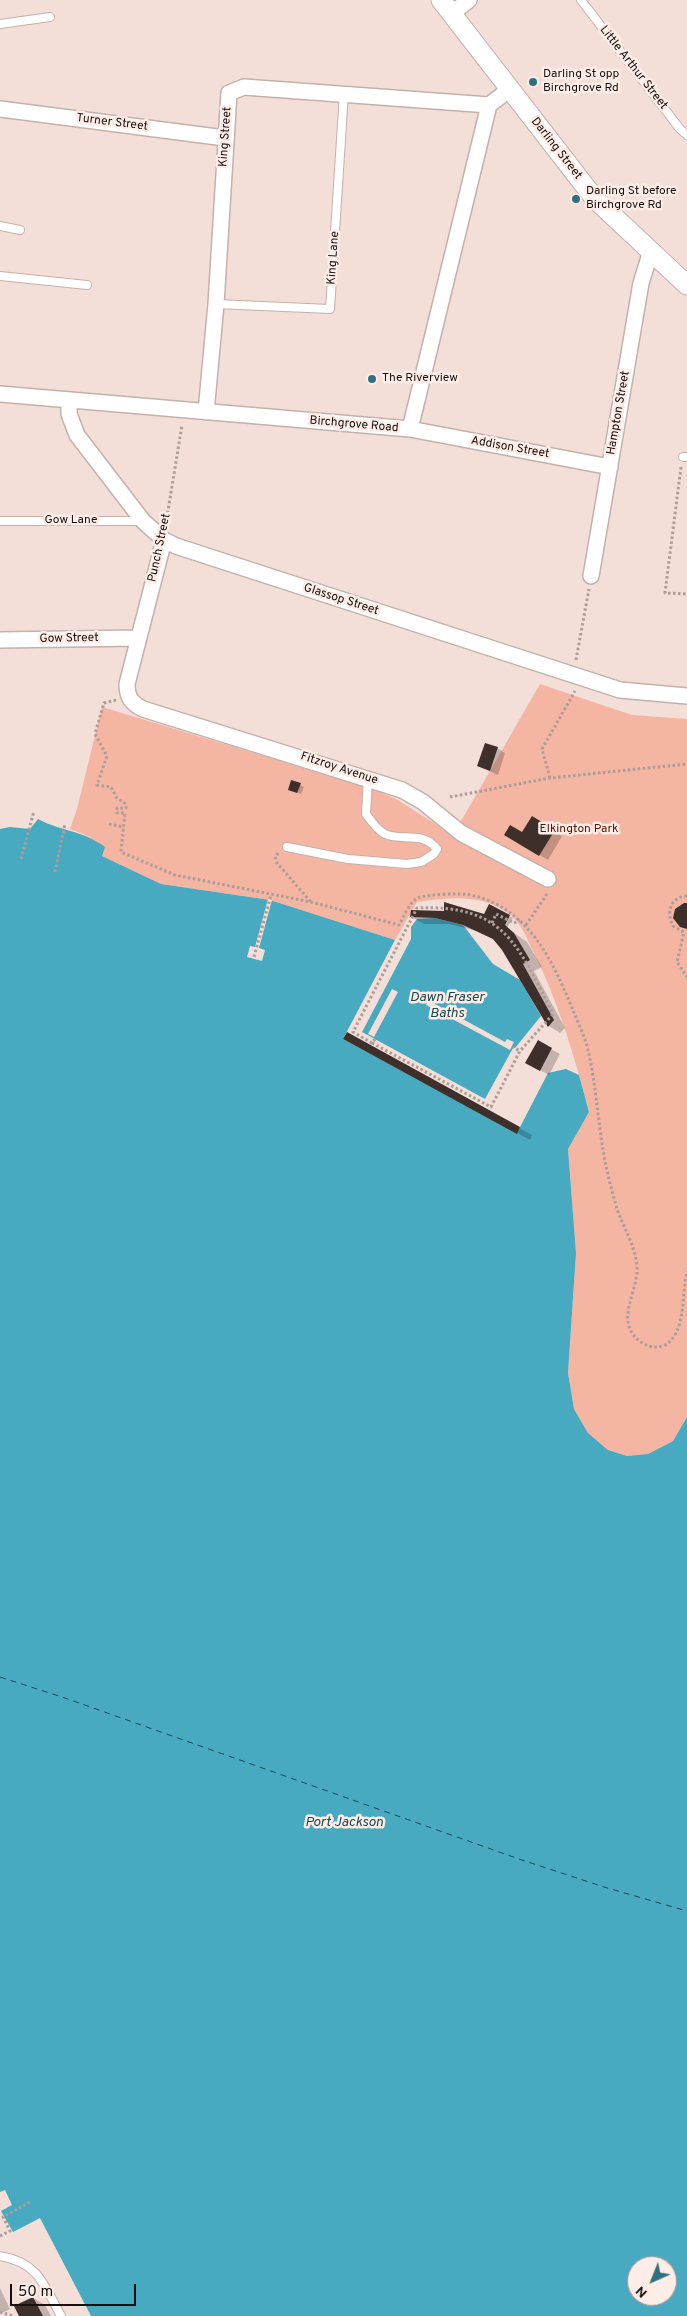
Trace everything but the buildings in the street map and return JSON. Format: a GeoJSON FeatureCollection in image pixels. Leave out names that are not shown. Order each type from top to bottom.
{"type":"FeatureCollection","features":[{"type":"Feature","properties":{"kind":"street"},"geometry":{"type":"LineString","coordinates":[[446,7],[469,0]]}},
{"type":"Feature","properties":{"kind":"street","name":"Darling Street"},"geometry":{"type":"LineString","coordinates":[[446,7],[594,199],[687,285]]}},
{"type":"Feature","properties":{"kind":"street","name":"King Street"},"geometry":{"type":"LineString","coordinates":[[206,412],[216,304],[229,93],[244,87],[489,105]]}},
{"type":"Feature","properties":{"kind":"street"},"geometry":{"type":"LineString","coordinates":[[489,105],[510,89]]}},
{"type":"Feature","properties":{"kind":"street","name":"Birchgrove Road"},"geometry":{"type":"LineString","coordinates":[[0,394],[410,429],[489,105]]}},
{"type":"Feature","properties":{"kind":"street","name":"Turner Street"},"geometry":{"type":"LineString","coordinates":[[0,109],[225,138]]}},
{"type":"Feature","properties":{"kind":"street","name":"Hampton Street"},"geometry":{"type":"LineString","coordinates":[[591,576],[641,283],[651,251]]}},
{"type":"Feature","properties":{"kind":"street","name":"Glassop Street"},"geometry":{"type":"LineString","coordinates":[[69,400],[69,414],[77,435],[143,521],[164,540],[188,551],[620,690],[687,696]]}},
{"type":"Feature","properties":{"kind":"street","name":"Addison Street"},"geometry":{"type":"LineString","coordinates":[[410,429],[610,467]]}},
{"type":"Feature","properties":{"kind":"street","name":"Punch Street"},"geometry":{"type":"LineString","coordinates":[[128,690],[138,638],[164,540]]}},
{"type":"Feature","properties":{"kind":"street","name":"Gow Street"},"geometry":{"type":"LineString","coordinates":[[0,640],[138,638]]}},
{"type":"Feature","properties":{"kind":"street","name":"Fitzroy Avenue"},"geometry":{"type":"LineString","coordinates":[[128,690],[133,703],[143,709],[368,778],[413,795],[462,833],[549,884]]}},
{"type":"Feature","properties":{"kind":"lane","name":"Little Arthur Street"},"geometry":{"type":"LineString","coordinates":[[581,0],[680,129],[687,135]]}},
{"type":"Feature","properties":{"kind":"lane"},"geometry":{"type":"LineString","coordinates":[[0,24],[50,17]]}},
{"type":"Feature","properties":{"kind":"lane","name":"King Lane"},"geometry":{"type":"LineString","coordinates":[[216,304],[330,309],[344,93]]}},
{"type":"Feature","properties":{"kind":"lane"},"geometry":{"type":"LineString","coordinates":[[0,226],[20,230]]}},
{"type":"Feature","properties":{"kind":"lane"},"geometry":{"type":"LineString","coordinates":[[0,276],[86,285]]}},
{"type":"Feature","properties":{"kind":"lane","name":"Gow Lane"},"geometry":{"type":"LineString","coordinates":[[0,522],[143,521]]}},
{"type":"Feature","properties":{"kind":"lane"},"geometry":{"type":"LineString","coordinates":[[287,847],[348,859],[407,864],[421,862],[434,854],[437,848],[432,843],[420,838],[386,834],[373,824],[366,814],[368,778]]}},
{"type":"Feature","properties":{"kind":"lane"},"geometry":{"type":"LineString","coordinates":[[0,2256],[22,2262],[38,2272],[61,2316]]}},
{"type":"Feature","properties":{"kind":"path","name":"Punch Street"},"geometry":{"type":"LineString","coordinates":[[164,540],[184,410]]}},
{"type":"Feature","properties":{"kind":"path"},"geometry":{"type":"LineString","coordinates":[[685,457],[665,592],[687,594]]}},
{"type":"Feature","properties":{"kind":"path"},"geometry":{"type":"LineString","coordinates":[[550,778],[542,749],[578,676],[591,576]]}},
{"type":"Feature","properties":{"kind":"path"},"geometry":{"type":"LineString","coordinates":[[128,690],[104,703],[95,734],[107,756],[97,785],[111,787],[116,798],[126,804],[126,808],[117,808],[117,813],[125,813],[121,852],[175,875],[310,902],[399,925],[412,904],[419,898],[448,894],[470,895],[495,904],[526,924],[542,945],[551,962],[588,1049],[606,1164],[617,1210],[634,1247],[637,1268],[627,1317],[633,1335],[651,1348],[664,1345],[676,1336],[683,1322],[687,1271]]}},
{"type":"Feature","properties":{"kind":"path"},"geometry":{"type":"LineString","coordinates":[[450,797],[550,778],[687,764]]}},
{"type":"Feature","properties":{"kind":"path"},"geometry":{"type":"LineString","coordinates":[[21,859],[34,811]]}},
{"type":"Feature","properties":{"kind":"path"},"geometry":{"type":"LineString","coordinates":[[55,872],[65,824]]}},
{"type":"Feature","properties":{"kind":"path"},"geometry":{"type":"LineString","coordinates":[[109,824],[124,828]]}},
{"type":"Feature","properties":{"kind":"path"},"geometry":{"type":"LineString","coordinates":[[287,847],[280,850],[275,856],[277,863],[310,902]]}},
{"type":"Feature","properties":{"kind":"path"},"geometry":{"type":"LineString","coordinates":[[526,924],[549,884]]}},
{"type":"Feature","properties":{"kind":"path"},"geometry":{"type":"LineString","coordinates":[[254,957],[271,895]]}},
{"type":"Feature","properties":{"kind":"path"},"geometry":{"type":"LineString","coordinates":[[687,896],[678,898],[673,902],[669,914],[673,926],[686,932],[677,962],[687,978]]}},
{"type":"Feature","properties":{"kind":"path"},"geometry":{"type":"LineString","coordinates":[[443,907],[472,913],[492,923],[498,925],[513,941],[553,1014],[520,1051],[491,1107],[374,1041],[353,1032],[417,908],[443,907]]}},
{"type":"Feature","properties":{"kind":"path"},"geometry":{"type":"LineString","coordinates":[[492,923],[496,914],[514,923],[520,920]]}},
{"type":"Feature","properties":{"kind":"path"},"geometry":{"type":"LineString","coordinates":[[513,1048],[520,1051]]}},
{"type":"Feature","properties":{"kind":"path"},"geometry":{"type":"LineString","coordinates":[[0,2236],[10,2231],[3,2218],[32,2202]]}},
{"type":"Feature","properties":{"kind":"path"},"geometry":{"type":"LineString","coordinates":[[0,2312],[13,2316]]}},
{"type":"Feature","properties":{"kind":"green space","name":"Elkington Park"},"geometry":{"type":"Polygon","coordinates":[[[540,684],[632,715],[687,719],[687,1417],[673,1441],[648,1454],[627,1456],[608,1450],[588,1433],[574,1409],[568,1373],[576,1253],[568,1149],[589,1111],[557,1007],[541,967],[516,920],[508,913],[486,902],[464,898],[417,902],[395,940],[270,900],[161,884],[102,856],[90,837],[70,829],[77,809],[102,707],[373,789],[396,799],[453,835],[540,684]]]}},
{"type":"Feature","properties":{"kind":"water","name":"Port Jackson"},"geometry":{"type":"Polygon","coordinates":[[[38,819],[96,841],[105,847],[102,856],[161,884],[270,900],[395,940],[343,1039],[517,1133],[548,1073],[566,1069],[579,1075],[589,1112],[568,1149],[576,1253],[568,1373],[574,1409],[588,1433],[608,1450],[627,1456],[648,1454],[673,1441],[687,1417],[687,2316],[91,2316],[40,2218],[13,2232],[1,2211],[12,2205],[5,2190],[0,2192],[0,829],[10,827],[30,829],[38,819]]]}},
{"type":"Feature","properties":{"kind":"water","name":"Dawn Fraser Baths"},"geometry":{"type":"Polygon","coordinates":[[[435,918],[463,925],[493,964],[520,980],[541,1016],[515,1048],[513,1048],[485,1099],[362,1032],[411,939],[411,927],[417,919],[435,918]]]}},
{"type":"Feature","properties":{"kind":"pier"},"geometry":{"type":"Polygon","coordinates":[[[268,899],[272,900],[259,948],[265,950],[262,961],[247,957],[250,946],[255,947],[268,899]]]}},
{"type":"Feature","properties":{"kind":"pier"},"geometry":{"type":"Polygon","coordinates":[[[392,989],[398,992],[374,1037],[368,1034],[392,989]]]}},
{"type":"Feature","properties":{"kind":"pier"},"geometry":{"type":"Polygon","coordinates":[[[430,998],[437,1001],[435,1004],[505,1042],[507,1039],[514,1042],[510,1050],[426,1005],[430,998]]]}},
{"type":"Feature","properties":{"kind":"ferry route"},"geometry":{"type":"LineString","coordinates":[[0,1677],[65,1698],[519,1859],[604,1887],[687,1911]]}},
{"type":"Feature","properties":{"kind":"place","name":"Darling St opp Birchgrove Rd"},"geometry":{"type":"Point","coordinates":[533,82]}},
{"type":"Feature","properties":{"kind":"place","name":"Darling St before Birchgrove Rd"},"geometry":{"type":"Point","coordinates":[576,199]}},
{"type":"Feature","properties":{"kind":"place","name":"The Riverview"},"geometry":{"type":"Point","coordinates":[372,379]}}]}
